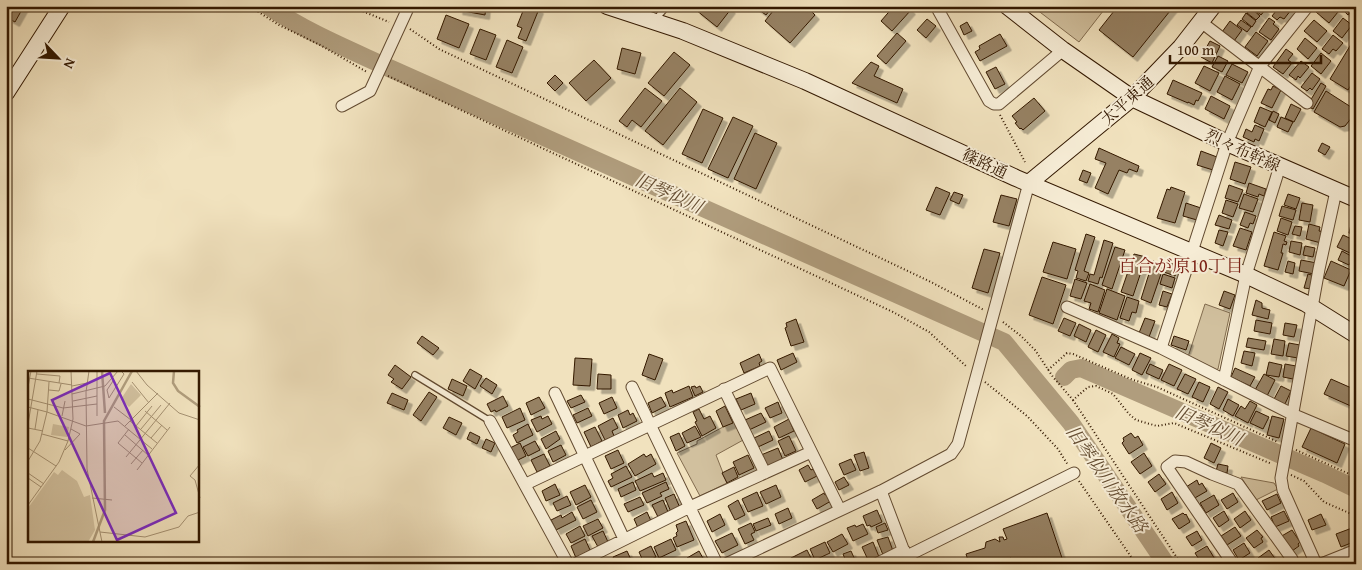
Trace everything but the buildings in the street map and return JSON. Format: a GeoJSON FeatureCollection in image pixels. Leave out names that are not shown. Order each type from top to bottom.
{"type":"FeatureCollection","features":[{"type":"Feature","properties":{"kind":"street"},"geometry":{"type":"LineString","coordinates":[[6,93],[62,6]]}},
{"type":"Feature","properties":{"kind":"street"},"geometry":{"type":"LineString","coordinates":[[342,106],[370,91],[409,6]]}},
{"type":"Feature","properties":{"kind":"street","name":"篠路通"},"geometry":{"type":"LineString","coordinates":[[607,6],[683,30],[805,81],[1029,183],[1246,275],[1313,308],[1356,335]]}},
{"type":"Feature","properties":{"kind":"street"},"geometry":{"type":"LineString","coordinates":[[936,6],[989,101],[994,104],[999,104],[1064,50]]}},
{"type":"Feature","properties":{"kind":"street","name":"烈々布幹線"},"geometry":{"type":"LineString","coordinates":[[1007,6],[1064,50],[1132,98],[1227,143],[1356,199]]}},
{"type":"Feature","properties":{"kind":"street","name":"太平東通"},"geometry":{"type":"LineString","coordinates":[[1029,183],[1132,98],[1176,53],[1214,6]]}},
{"type":"Feature","properties":{"kind":"street"},"geometry":{"type":"LineString","coordinates":[[1161,348],[1227,143],[1260,66],[1308,6]]}},
{"type":"Feature","properties":{"kind":"street"},"geometry":{"type":"LineString","coordinates":[[1201,22],[1307,103]]}},
{"type":"Feature","properties":{"kind":"street"},"geometry":{"type":"LineString","coordinates":[[1224,380],[1246,275],[1280,166]]}},
{"type":"Feature","properties":{"kind":"street"},"geometry":{"type":"LineString","coordinates":[[726,564],[881,491],[951,454],[958,444],[975,369],[996,321],[1029,183]]}},
{"type":"Feature","properties":{"kind":"street"},"geometry":{"type":"LineString","coordinates":[[1316,564],[1283,490],[1282,468],[1319,269],[1336,191]]}},
{"type":"Feature","properties":{"kind":"street"},"geometry":{"type":"LineString","coordinates":[[1067,307],[1161,348],[1292,414],[1356,441]]}},
{"type":"Feature","properties":{"kind":"street"},"geometry":{"type":"LineString","coordinates":[[526,484],[770,368],[840,510]]}},
{"type":"Feature","properties":{"kind":"street"},"geometry":{"type":"LineString","coordinates":[[632,387],[717,564]]}},
{"type":"Feature","properties":{"kind":"street"},"geometry":{"type":"LineString","coordinates":[[724,390],[765,473]]}},
{"type":"Feature","properties":{"kind":"street"},"geometry":{"type":"LineString","coordinates":[[555,393],[586,455],[624,539]]}},
{"type":"Feature","properties":{"kind":"street"},"geometry":{"type":"LineString","coordinates":[[490,421],[568,564]]}},
{"type":"Feature","properties":{"kind":"street"},"geometry":{"type":"LineString","coordinates":[[575,564],[690,507],[812,452]]}},
{"type":"Feature","properties":{"kind":"street"},"geometry":{"type":"LineString","coordinates":[[1233,564],[1167,467],[1175,461],[1186,462],[1238,484],[1289,562],[1309,549]]}},
{"type":"Feature","properties":{"kind":"street"},"geometry":{"type":"LineString","coordinates":[[876,564],[907,557],[1074,473]]}},
{"type":"Feature","properties":{"kind":"street"},"geometry":{"type":"LineString","coordinates":[[881,491],[907,557]]}},
{"type":"Feature","properties":{"kind":"street"},"geometry":{"type":"LineString","coordinates":[[1320,564],[1356,550]]}},
{"type":"Feature","properties":{"kind":"lane"},"geometry":{"type":"LineString","coordinates":[[654,21],[667,6]]}},
{"type":"Feature","properties":{"kind":"lane"},"geometry":{"type":"LineString","coordinates":[[415,376],[490,421]]}},
{"type":"Feature","properties":{"kind":"path"},"geometry":{"type":"LineString","coordinates":[[248,6],[369,74],[378,73],[386,75],[893,312],[930,332],[975,369]]}},
{"type":"Feature","properties":{"kind":"path"},"geometry":{"type":"LineString","coordinates":[[350,6],[390,23],[399,29],[406,26],[439,49],[929,281],[986,311]]}},
{"type":"Feature","properties":{"kind":"path"},"geometry":{"type":"LineString","coordinates":[[994,104],[1026,162]]}},
{"type":"Feature","properties":{"kind":"path"},"geometry":{"type":"LineString","coordinates":[[996,321],[1021,336],[1035,350],[1048,370],[1073,400],[1181,564]]}},
{"type":"Feature","properties":{"kind":"path"},"geometry":{"type":"LineString","coordinates":[[1048,370],[1066,353],[1073,354],[1133,380],[1157,387],[1286,448],[1356,477]]}},
{"type":"Feature","properties":{"kind":"path"},"geometry":{"type":"LineString","coordinates":[[1073,400],[1088,387],[1096,386],[1113,394],[1136,420],[1156,426],[1174,423],[1282,468],[1304,481],[1324,502],[1356,516]]}},
{"type":"Feature","properties":{"kind":"shaded area"},"geometry":{"type":"Polygon","coordinates":[[[1032,6],[1107,6],[1079,42],[1032,6]]]}},
{"type":"Feature","properties":{"kind":"shaded area"},"geometry":{"type":"Polygon","coordinates":[[[1205,304],[1230,313],[1218,369],[1215,370],[1188,357],[1205,304]]]}},
{"type":"Feature","properties":{"kind":"shaded area"},"geometry":{"type":"Polygon","coordinates":[[[736,420],[745,439],[716,455],[727,483],[700,496],[677,453],[697,444],[697,441],[736,420]]]}},
{"type":"Feature","properties":{"kind":"shaded area"},"geometry":{"type":"Polygon","coordinates":[[[1241,477],[1274,483],[1278,489],[1256,500],[1241,477]]]}},
{"type":"Feature","properties":{"kind":"waterway","name":"旧琴似川"},"geometry":{"type":"LineString","coordinates":[[268,6],[312,32],[358,54],[1004,342],[1071,423],[1166,564]]}},
{"type":"Feature","properties":{"kind":"waterway","name":"旧琴似川"},"geometry":{"type":"LineString","coordinates":[[1064,377],[1071,370],[1081,368],[1356,489]]}},
{"type":"Feature","properties":{"kind":"district","name":"百合が原10丁目"},"geometry":{"type":"Point","coordinates":[1181,265]}},
{"type":"Feature","properties":{"kind":"water label","name":"旧琴似川放水路"},"geometry":{"type":"Point","coordinates":[1107,479]}}]}
